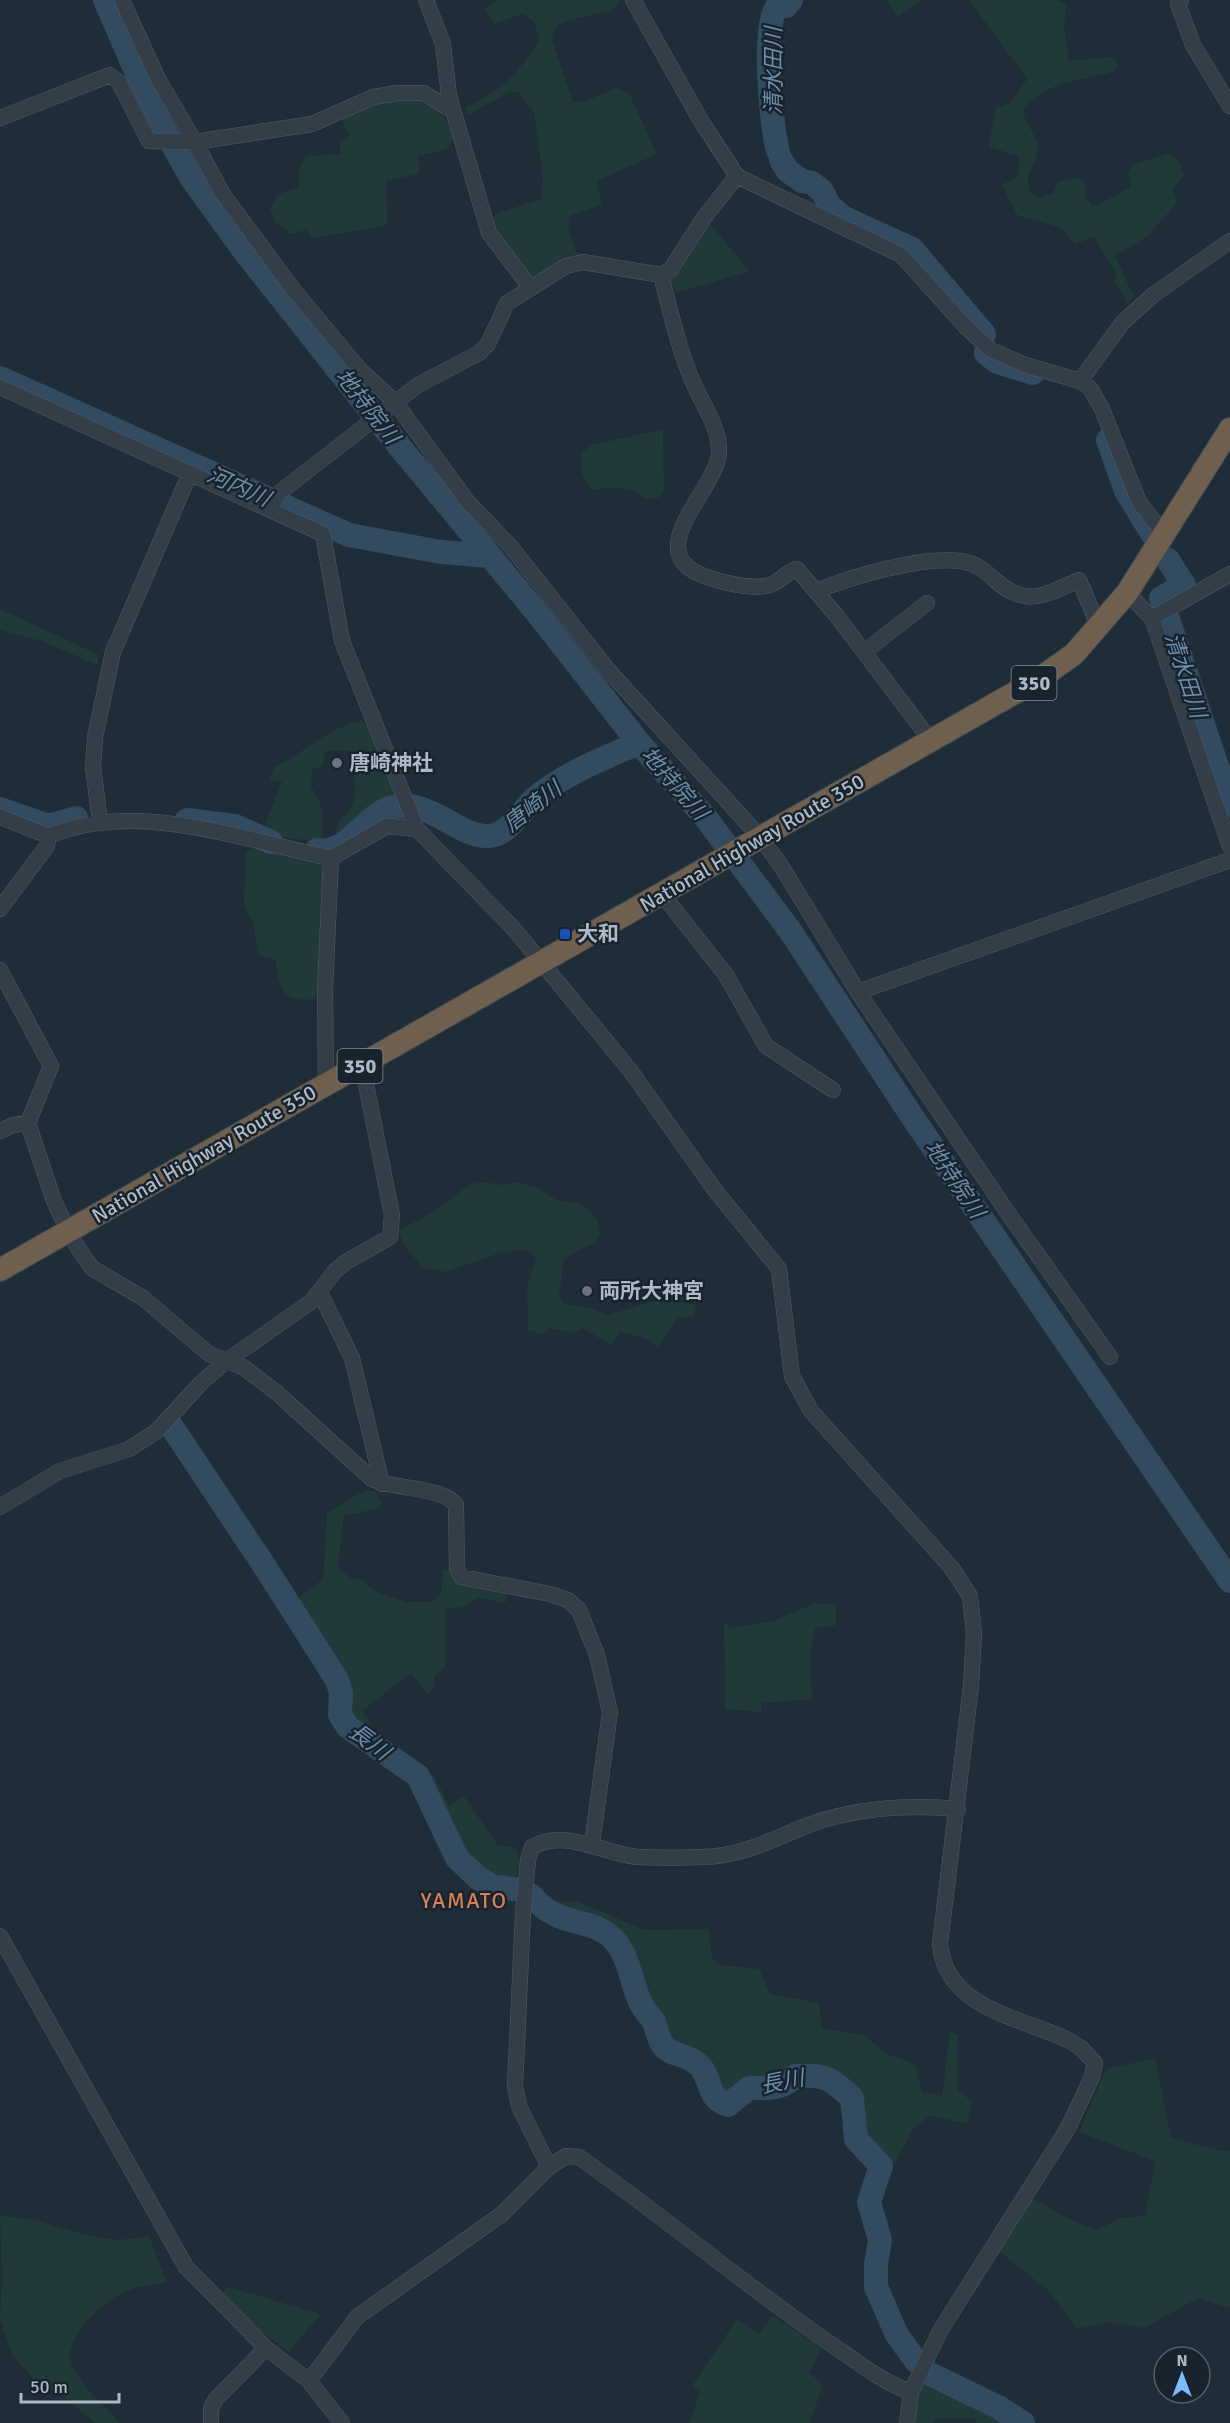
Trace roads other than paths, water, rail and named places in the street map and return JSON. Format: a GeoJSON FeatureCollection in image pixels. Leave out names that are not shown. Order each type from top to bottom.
{"type":"FeatureCollection","features":[{"type":"Feature","properties":{"kind":"highway","name":"National Highway Route 350"},"geometry":{"type":"LineString","coordinates":[[0,1270],[720,860],[932,742],[1039,679],[1074,654],[1103,624],[1127,593],[1230,429]]}},
{"type":"Feature","properties":{"kind":"street"},"geometry":{"type":"LineString","coordinates":[[122,0],[158,79],[222,193],[279,270],[467,501],[511,547],[609,671],[756,840],[780,864],[858,992],[1008,1213],[1110,1357]]}},
{"type":"Feature","properties":{"kind":"street"},"geometry":{"type":"LineString","coordinates":[[426,0],[443,44],[453,111],[489,233],[530,287]]}},
{"type":"Feature","properties":{"kind":"street"},"geometry":{"type":"LineString","coordinates":[[633,0],[701,121],[737,176],[901,255],[965,326],[991,350],[1025,365],[1080,381],[1090,388],[1102,409],[1139,502],[1164,534]]}},
{"type":"Feature","properties":{"kind":"street"},"geometry":{"type":"LineString","coordinates":[[1181,0],[1178,4],[1193,45],[1230,106]]}},
{"type":"Feature","properties":{"kind":"street"},"geometry":{"type":"LineString","coordinates":[[0,118],[110,75],[118,82],[149,141],[195,142],[312,124],[373,97],[398,93],[424,93],[453,111]]}},
{"type":"Feature","properties":{"kind":"street"},"geometry":{"type":"LineString","coordinates":[[271,508],[279,493],[391,405],[435,374],[479,353],[488,344],[507,303],[530,287],[566,266],[583,262],[661,275],[671,268],[703,219],[737,176]]}},
{"type":"Feature","properties":{"kind":"street"},"geometry":{"type":"LineString","coordinates":[[1080,381],[1123,322],[1153,295],[1230,241]]}},
{"type":"Feature","properties":{"kind":"street"},"geometry":{"type":"LineString","coordinates":[[661,275],[692,380],[711,422],[719,451],[714,473],[683,524],[677,550],[683,562],[697,574],[717,580],[758,586],[771,585],[797,569],[817,591],[932,742]]}},
{"type":"Feature","properties":{"kind":"street"},"geometry":{"type":"LineString","coordinates":[[0,387],[271,508],[323,534],[342,641],[417,829],[492,905],[630,1070],[714,1189],[778,1269],[792,1376],[811,1411],[951,1567],[970,1596],[974,1633],[958,1809],[940,1944],[946,1968],[964,1994],[976,2003],[1068,2040],[1081,2048],[1095,2063],[1092,2077],[1068,2128],[940,2331],[911,2392],[907,2423]]}},
{"type":"Feature","properties":{"kind":"street"},"geometry":{"type":"LineString","coordinates":[[100,821],[93,767],[95,737],[113,652],[190,473]]}},
{"type":"Feature","properties":{"kind":"street"},"geometry":{"type":"LineString","coordinates":[[817,591],[838,583],[921,562],[960,561],[981,566],[1015,595],[1034,597],[1079,580],[1096,620],[1103,624]]}},
{"type":"Feature","properties":{"kind":"street"},"geometry":{"type":"LineString","coordinates":[[1160,613],[1230,574]]}},
{"type":"Feature","properties":{"kind":"street"},"geometry":{"type":"LineString","coordinates":[[1127,593],[1160,613],[1230,847]]}},
{"type":"Feature","properties":{"kind":"street"},"geometry":{"type":"LineString","coordinates":[[864,652],[927,603]]}},
{"type":"Feature","properties":{"kind":"street"},"geometry":{"type":"LineString","coordinates":[[0,817],[49,836],[70,827],[100,821],[140,821],[192,827],[331,858],[387,826],[417,829]]}},
{"type":"Feature","properties":{"kind":"street"},"geometry":{"type":"LineString","coordinates":[[0,909],[47,846],[49,836]]}},
{"type":"Feature","properties":{"kind":"street"},"geometry":{"type":"LineString","coordinates":[[326,1085],[325,990],[331,858]]}},
{"type":"Feature","properties":{"kind":"street"},"geometry":{"type":"LineString","coordinates":[[858,992],[1230,860]]}},
{"type":"Feature","properties":{"kind":"street"},"geometry":{"type":"LineString","coordinates":[[662,894],[726,975],[766,1046],[832,1090]]}},
{"type":"Feature","properties":{"kind":"street"},"geometry":{"type":"LineString","coordinates":[[0,970],[51,1066],[28,1123],[54,1201],[68,1231],[92,1268],[143,1298],[208,1354],[243,1367],[276,1392],[372,1479],[382,1484],[443,1494],[451,1498],[456,1505],[457,1568],[461,1577],[550,1594],[568,1600],[579,1610],[597,1654],[610,1712],[592,1844]]}},
{"type":"Feature","properties":{"kind":"street"},"geometry":{"type":"LineString","coordinates":[[0,1507],[60,1471],[129,1449],[157,1431],[200,1384],[225,1362],[320,1293],[335,1271],[390,1237],[392,1228],[363,1064]]}},
{"type":"Feature","properties":{"kind":"street"},"geometry":{"type":"LineString","coordinates":[[0,1131],[13,1125],[28,1123]]}},
{"type":"Feature","properties":{"kind":"street"},"geometry":{"type":"LineString","coordinates":[[320,1293],[352,1358],[382,1484]]}},
{"type":"Feature","properties":{"kind":"street"},"geometry":{"type":"LineString","coordinates":[[549,2167],[519,2106],[515,2086],[528,1860],[532,1847],[540,1843],[578,1841],[592,1844],[606,1851],[637,1857],[704,1857],[731,1854],[784,1837],[806,1826],[851,1814],[936,1807],[958,1809]]}},
{"type":"Feature","properties":{"kind":"street"},"geometry":{"type":"LineString","coordinates":[[0,1936],[186,2267],[266,2348],[309,2381],[342,2423]]}},
{"type":"Feature","properties":{"kind":"street"},"geometry":{"type":"LineString","coordinates":[[309,2381],[357,2316],[502,2214],[549,2167],[566,2156],[579,2157],[647,2205],[787,2314],[855,2361],[911,2392]]}},
{"type":"Feature","properties":{"kind":"street"},"geometry":{"type":"LineString","coordinates":[[211,2423],[211,2408],[216,2399],[266,2348]]}},
{"type":"Feature","properties":{"kind":"waterway","name":"地持院川"},"geometry":{"type":"LineString","coordinates":[[105,0],[152,108],[192,179],[245,252],[385,429],[538,614],[639,743],[706,818],[791,932],[913,1118],[1230,1581]]}},
{"type":"Feature","properties":{"kind":"waterway","name":"清水田川"},"geometry":{"type":"LineString","coordinates":[[778,151],[769,76],[770,33],[772,17],[777,7],[786,6],[791,0]]}},
{"type":"Feature","properties":{"kind":"waterway","name":"清水田川"},"geometry":{"type":"LineString","coordinates":[[781,160],[788,171],[802,181],[812,183],[822,191],[829,205],[844,218],[912,249],[984,334]]}},
{"type":"Feature","properties":{"kind":"waterway","name":"清水田川"},"geometry":{"type":"LineString","coordinates":[[986,353],[997,362],[1033,373]]}},
{"type":"Feature","properties":{"kind":"waterway","name":"河内川"},"geometry":{"type":"LineString","coordinates":[[0,378],[349,535],[441,552],[489,556]]}},
{"type":"Feature","properties":{"kind":"waterway","name":"清水田川"},"geometry":{"type":"LineString","coordinates":[[1108,440],[1126,491],[1153,535]]}},
{"type":"Feature","properties":{"kind":"waterway","name":"清水田川"},"geometry":{"type":"LineString","coordinates":[[1168,560],[1184,585],[1161,598],[1230,805]]}},
{"type":"Feature","properties":{"kind":"waterway","name":"唐崎川"},"geometry":{"type":"LineString","coordinates":[[317,850],[338,847],[380,813],[390,808],[404,806],[430,812],[477,835],[496,835],[514,822],[545,790],[584,767],[639,743]]}},
{"type":"Feature","properties":{"kind":"waterway","name":"唐崎川"},"geometry":{"type":"LineString","coordinates":[[0,809],[49,826],[76,818]]}},
{"type":"Feature","properties":{"kind":"waterway","name":"唐崎川"},"geometry":{"type":"LineString","coordinates":[[187,820],[235,826],[271,842]]}},
{"type":"Feature","properties":{"kind":"waterway","name":"長川"},"geometry":{"type":"LineString","coordinates":[[172,1427],[255,1552]]}},
{"type":"Feature","properties":{"kind":"waterway","name":"長川"},"geometry":{"type":"LineString","coordinates":[[258,1556],[337,1680],[341,1693],[340,1715],[348,1727],[418,1776],[457,1858],[478,1878],[492,1886],[519,1890]]}},
{"type":"Feature","properties":{"kind":"waterway","name":"長川"},"geometry":{"type":"LineString","coordinates":[[532,1896],[552,1913],[593,1926],[617,1943],[626,1960],[641,2004],[654,2022],[662,2044],[670,2051],[698,2065],[703,2070],[717,2099],[728,2105],[749,2088],[780,2086],[795,2076],[821,2077],[838,2086],[852,2098],[856,2139],[881,2166],[869,2202],[880,2240],[876,2264],[876,2287],[897,2335],[916,2361]]}},
{"type":"Feature","properties":{"kind":"waterway","name":"長川"},"geometry":{"type":"LineString","coordinates":[[928,2373],[1000,2408],[1023,2423]]}},
{"type":"Feature","properties":{"kind":"place","name":"唐崎神社"},"geometry":{"type":"Point","coordinates":[337,763]}},
{"type":"Feature","properties":{"kind":"place","name":"大和"},"geometry":{"type":"Point","coordinates":[565,934]}},
{"type":"Feature","properties":{"kind":"place","name":"両所大神宮"},"geometry":{"type":"Point","coordinates":[587,1291]}},
{"type":"Feature","properties":{"kind":"district","name":"YAMATO"},"geometry":{"type":"Point","coordinates":[464,1900]}}]}
